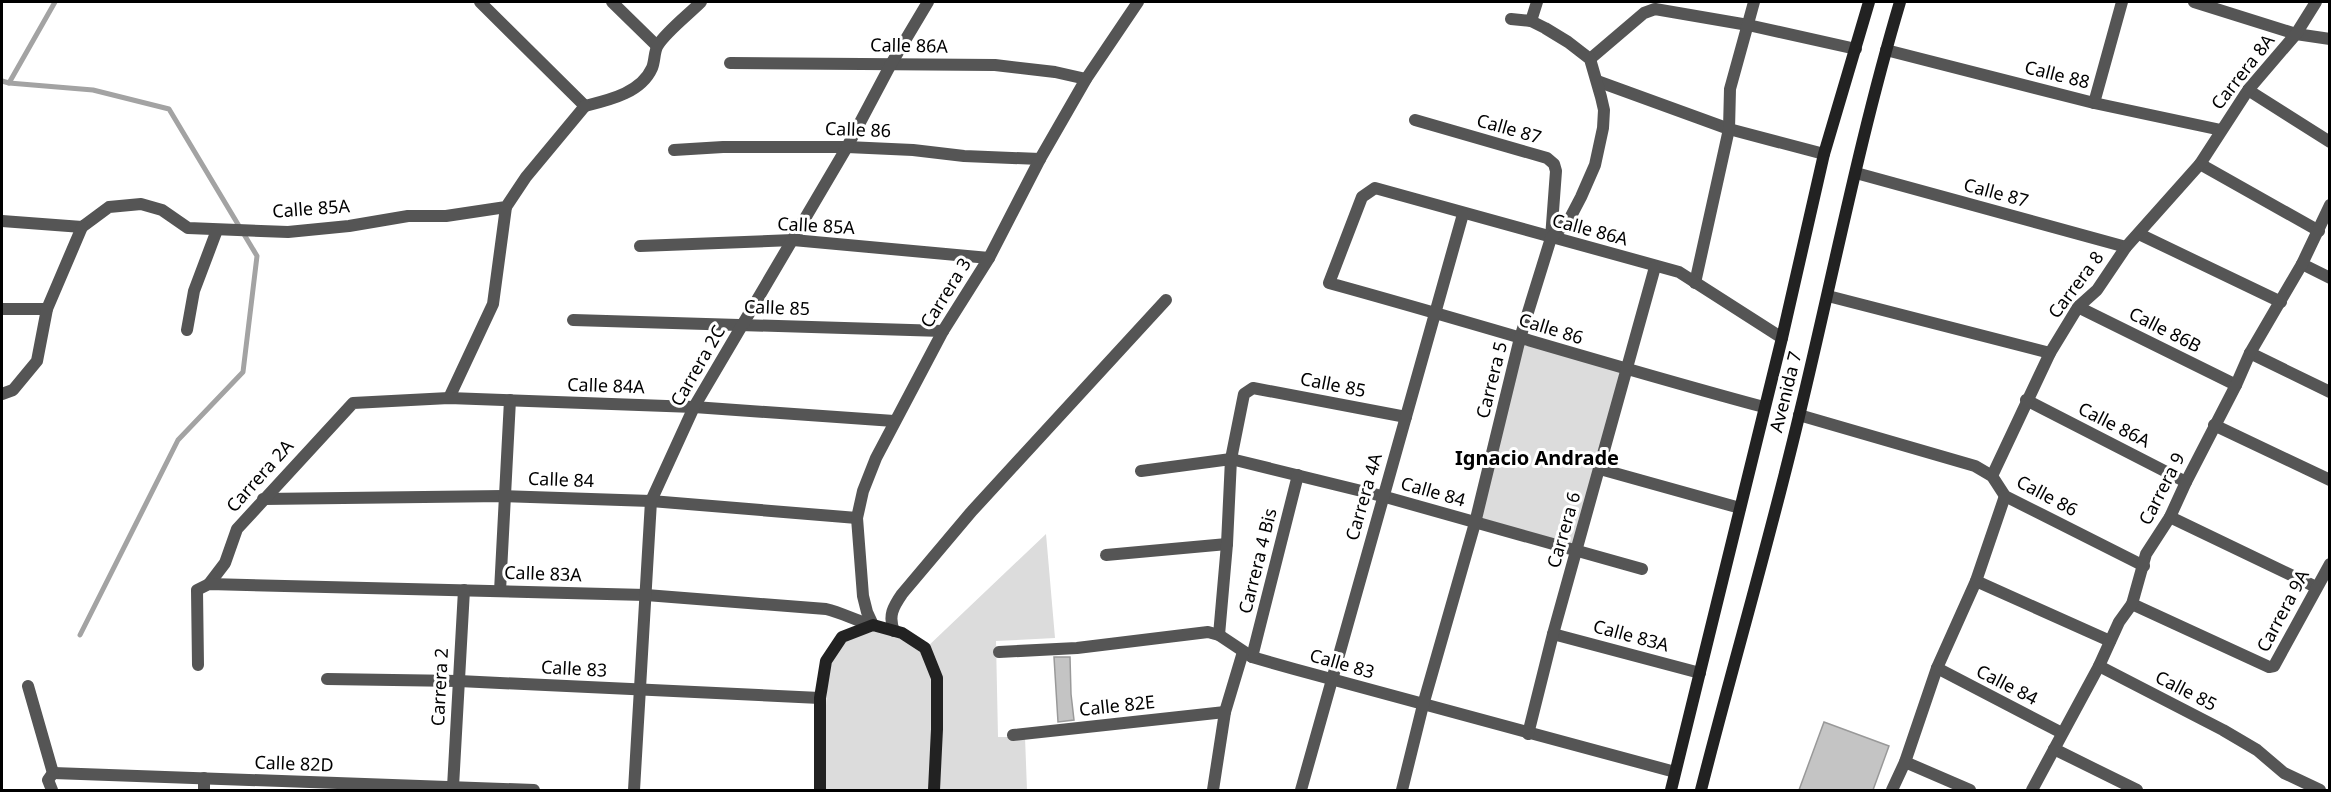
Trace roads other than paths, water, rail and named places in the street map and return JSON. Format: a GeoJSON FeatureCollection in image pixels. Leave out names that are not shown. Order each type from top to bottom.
{"type":"FeatureCollection","features":[{"type":"Feature","properties":{"kind":"main road","name":"Avenida 7"},"geometry":{"type":"LineString","coordinates":[[1671,790],[1782,338],[1824,154],[1869,2]]}},
{"type":"Feature","properties":{"kind":"main road","name":"Avenida 7"},"geometry":{"type":"LineString","coordinates":[[1701,790],[1799,416],[1886,50],[1900,2]]}},
{"type":"Feature","properties":{"kind":"main road"},"geometry":{"type":"LineString","coordinates":[[820,790],[820,698],[826,661],[842,637],[873,625],[902,633],[925,648],[937,678],[934,790]]}},
{"type":"Feature","properties":{"kind":"street"},"geometry":{"type":"LineString","coordinates":[[480,2],[585,106]]}},
{"type":"Feature","properties":{"kind":"street"},"geometry":{"type":"LineString","coordinates":[[612,2],[657,46]]}},
{"type":"Feature","properties":{"kind":"street"},"geometry":{"type":"LineString","coordinates":[[449,398],[493,304],[506,207],[526,177],[585,106],[610,100],[630,91],[642,81],[652,69],[657,46],[701,2]]}},
{"type":"Feature","properties":{"kind":"street","name":"Carrera 2C"},"geometry":{"type":"LineString","coordinates":[[634,790],[651,501],[694,407],[847,147],[891,64],[928,2]]}},
{"type":"Feature","properties":{"kind":"street","name":"Carrera 3"},"geometry":{"type":"LineString","coordinates":[[873,625],[863,596],[857,518],[863,491],[894,421],[943,331],[989,258],[1040,159],[1086,79],[1138,2]]}},
{"type":"Feature","properties":{"kind":"street"},"geometry":{"type":"LineString","coordinates":[[1531,21],[1537,2]]}},
{"type":"Feature","properties":{"kind":"street"},"geometry":{"type":"LineString","coordinates":[[1695,283],[1729,129],[1730,89],[1754,2]]}},
{"type":"Feature","properties":{"kind":"street"},"geometry":{"type":"LineString","coordinates":[[2094,103],[2122,2]]}},
{"type":"Feature","properties":{"kind":"street"},"geometry":{"type":"LineString","coordinates":[[2194,2],[2296,34],[2330,39]]}},
{"type":"Feature","properties":{"kind":"street","name":"Carrera 8A"},"geometry":{"type":"LineString","coordinates":[[2200,164],[2248,90],[2296,34],[2316,2]]}},
{"type":"Feature","properties":{"kind":"street"},"geometry":{"type":"LineString","coordinates":[[1511,20],[1531,21],[1568,42],[1590,59],[1644,13],[1654,9],[1748,25],[1856,49]]}},
{"type":"Feature","properties":{"kind":"street","name":"Calle 88"},"geometry":{"type":"LineString","coordinates":[[1886,50],[2094,103],[2221,130]]}},
{"type":"Feature","properties":{"kind":"street","name":"Carrera 5"},"geometry":{"type":"LineString","coordinates":[[1402,790],[1423,705],[1475,522],[1520,338],[1551,238],[1569,220],[1595,165],[1603,128],[1604,110],[1590,59]]}},
{"type":"Feature","properties":{"kind":"street","name":"Calle 86A"},"geometry":{"type":"LineString","coordinates":[[730,63],[995,65],[1055,72],[1086,79]]}},
{"type":"Feature","properties":{"kind":"street"},"geometry":{"type":"LineString","coordinates":[[1597,81],[1729,129],[1824,154]]}},
{"type":"Feature","properties":{"kind":"street"},"geometry":{"type":"LineString","coordinates":[[2248,90],[2330,142]]}},
{"type":"Feature","properties":{"kind":"street","name":"Calle 87"},"geometry":{"type":"LineString","coordinates":[[1415,120],[1547,158],[1554,164],[1556,171],[1551,238]]}},
{"type":"Feature","properties":{"kind":"street","name":"Calle 86"},"geometry":{"type":"LineString","coordinates":[[674,150],[847,147],[1040,159]]}},
{"type":"Feature","properties":{"kind":"street"},"geometry":{"type":"LineString","coordinates":[[2200,164],[2319,231]]}},
{"type":"Feature","properties":{"kind":"street","name":"Carrera 8"},"geometry":{"type":"LineString","coordinates":[[1992,476],[2026,400],[2050,353],[2078,307],[2097,290],[2126,248],[2200,164]]}},
{"type":"Feature","properties":{"kind":"street","name":"Calle 87"},"geometry":{"type":"LineString","coordinates":[[1856,173],[2126,248]]}},
{"type":"Feature","properties":{"kind":"street","name":"Calle 86A"},"geometry":{"type":"LineString","coordinates":[[1329,283],[1362,196],[1375,188],[1654,267],[1679,272],[1782,338]]}},
{"type":"Feature","properties":{"kind":"street","name":"Calle 85A"},"geometry":{"type":"LineString","coordinates":[[82,227],[109,207],[141,204],[162,210],[188,228],[288,232],[349,226],[408,216],[446,216],[506,207]]}},
{"type":"Feature","properties":{"kind":"street","name":"Carrera 9"},"geometry":{"type":"LineString","coordinates":[[2032,790],[2099,666],[2119,622],[2132,604],[2146,554],[2170,517],[2214,425],[2236,386],[2250,353],[2302,264],[2330,205]]}},
{"type":"Feature","properties":{"kind":"street","name":"Carrera 4A"},"geometry":{"type":"LineString","coordinates":[[1301,790],[1382,495],[1463,214]]}},
{"type":"Feature","properties":{"kind":"street"},"geometry":{"type":"LineString","coordinates":[[2,221],[82,227],[47,309],[37,361],[13,390],[2,394]]}},
{"type":"Feature","properties":{"kind":"street"},"geometry":{"type":"LineString","coordinates":[[187,330],[194,291],[217,230]]}},
{"type":"Feature","properties":{"kind":"street"},"geometry":{"type":"LineString","coordinates":[[2139,234],[2281,302]]}},
{"type":"Feature","properties":{"kind":"street","name":"Calle 85A"},"geometry":{"type":"LineString","coordinates":[[640,246],[793,240],[989,258]]}},
{"type":"Feature","properties":{"kind":"street"},"geometry":{"type":"LineString","coordinates":[[2302,264],[2330,278]]}},
{"type":"Feature","properties":{"kind":"street","name":"Carrera 6"},"geometry":{"type":"LineString","coordinates":[[1528,734],[1553,634],[1654,267]]}},
{"type":"Feature","properties":{"kind":"street","name":"Calle 86"},"geometry":{"type":"LineString","coordinates":[[1329,283],[1626,370],[1764,407]]}},
{"type":"Feature","properties":{"kind":"street"},"geometry":{"type":"LineString","coordinates":[[1828,296],[2050,353]]}},
{"type":"Feature","properties":{"kind":"street"},"geometry":{"type":"LineString","coordinates":[[894,631],[890,621],[892,609],[902,594],[972,511],[1167,300]]}},
{"type":"Feature","properties":{"kind":"street","name":"Calle 86B"},"geometry":{"type":"LineString","coordinates":[[2078,307],[2236,386]]}},
{"type":"Feature","properties":{"kind":"street"},"geometry":{"type":"LineString","coordinates":[[2,309],[47,309]]}},
{"type":"Feature","properties":{"kind":"street","name":"Calle 85"},"geometry":{"type":"LineString","coordinates":[[573,320],[943,331]]}},
{"type":"Feature","properties":{"kind":"street"},"geometry":{"type":"LineString","coordinates":[[2250,353],[2330,392]]}},
{"type":"Feature","properties":{"kind":"street","name":"Calle 85"},"geometry":{"type":"LineString","coordinates":[[1231,459],[1244,394],[1253,388],[1406,417]]}},
{"type":"Feature","properties":{"kind":"street","name":"Calle 84A"},"geometry":{"type":"LineString","coordinates":[[353,403],[449,398],[510,400],[694,407],[894,421]]}},
{"type":"Feature","properties":{"kind":"street"},"geometry":{"type":"LineString","coordinates":[[500,591],[510,400]]}},
{"type":"Feature","properties":{"kind":"street","name":"Calle 86A"},"geometry":{"type":"LineString","coordinates":[[2026,400],[2186,482]]}},
{"type":"Feature","properties":{"kind":"street","name":"Carrera 2A"},"geometry":{"type":"LineString","coordinates":[[209,584],[225,562],[237,529],[353,403]]}},
{"type":"Feature","properties":{"kind":"street","name":"Calle 86"},"geometry":{"type":"LineString","coordinates":[[1799,416],[1975,466],[1992,476],[2005,496],[2144,566]]}},
{"type":"Feature","properties":{"kind":"street"},"geometry":{"type":"LineString","coordinates":[[2214,425],[2330,480]]}},
{"type":"Feature","properties":{"kind":"street"},"geometry":{"type":"LineString","coordinates":[[999,652],[1077,648],[1208,632],[1219,635],[1231,459]]}},
{"type":"Feature","properties":{"kind":"street","name":"Calle 84"},"geometry":{"type":"LineString","coordinates":[[1142,471],[1231,459],[1382,495],[1642,569]]}},
{"type":"Feature","properties":{"kind":"street"},"geometry":{"type":"LineString","coordinates":[[1600,469],[1740,508]]}},
{"type":"Feature","properties":{"kind":"street","name":"Carrera 4 Bis"},"geometry":{"type":"LineString","coordinates":[[1248,654],[1298,475]]}},
{"type":"Feature","properties":{"kind":"street","name":"Calle 84"},"geometry":{"type":"LineString","coordinates":[[263,499],[504,496],[651,501],[857,518]]}},
{"type":"Feature","properties":{"kind":"street"},"geometry":{"type":"LineString","coordinates":[[1892,790],[1905,762],[1937,668],[1976,581],[2005,496]]}},
{"type":"Feature","properties":{"kind":"street"},"geometry":{"type":"LineString","coordinates":[[2170,517],[2316,587]]}},
{"type":"Feature","properties":{"kind":"street"},"geometry":{"type":"LineString","coordinates":[[1106,555],[1227,544]]}},
{"type":"Feature","properties":{"kind":"street","name":"Carrera 9A"},"geometry":{"type":"LineString","coordinates":[[2132,604],[2264,667],[2274,666],[2330,564]]}},
{"type":"Feature","properties":{"kind":"street"},"geometry":{"type":"LineString","coordinates":[[1976,581],[2110,641]]}},
{"type":"Feature","properties":{"kind":"street"},"geometry":{"type":"LineString","coordinates":[[198,665],[197,590],[209,584]]}},
{"type":"Feature","properties":{"kind":"street","name":"Calle 83A"},"geometry":{"type":"LineString","coordinates":[[209,584],[646,595],[826,609],[873,625]]}},
{"type":"Feature","properties":{"kind":"street","name":"Carrera 2"},"geometry":{"type":"LineString","coordinates":[[453,788],[464,590]]}},
{"type":"Feature","properties":{"kind":"street","name":"Calle 83A"},"geometry":{"type":"LineString","coordinates":[[1553,634],[1700,673]]}},
{"type":"Feature","properties":{"kind":"street","name":"Calle 83"},"geometry":{"type":"LineString","coordinates":[[1219,635],[1248,654],[1333,680],[1675,772]]}},
{"type":"Feature","properties":{"kind":"street"},"geometry":{"type":"LineString","coordinates":[[1213,790],[1225,712],[1248,654]]}},
{"type":"Feature","properties":{"kind":"street","name":"Calle 85"},"geometry":{"type":"LineString","coordinates":[[2099,666],[2257,750],[2284,773],[2320,790]]}},
{"type":"Feature","properties":{"kind":"street","name":"Calle 84"},"geometry":{"type":"LineString","coordinates":[[1937,668],[2062,733]]}},
{"type":"Feature","properties":{"kind":"street","name":"Calle 83"},"geometry":{"type":"LineString","coordinates":[[327,679],[459,681],[820,698]]}},
{"type":"Feature","properties":{"kind":"street"},"geometry":{"type":"LineString","coordinates":[[28,686],[53,773],[48,780],[52,790]]}},
{"type":"Feature","properties":{"kind":"street","name":"Calle 82E"},"geometry":{"type":"LineString","coordinates":[[1012,735],[1225,712]]}},
{"type":"Feature","properties":{"kind":"street"},"geometry":{"type":"LineString","coordinates":[[2054,749],[2137,790]]}},
{"type":"Feature","properties":{"kind":"street"},"geometry":{"type":"LineString","coordinates":[[1905,762],[1970,790]]}},
{"type":"Feature","properties":{"kind":"street","name":"Calle 82D"},"geometry":{"type":"LineString","coordinates":[[53,773],[204,784],[534,790]]}},
{"type":"Feature","properties":{"kind":"waterway"},"geometry":{"type":"LineString","coordinates":[[2,81],[9,83],[55,2]]}},
{"type":"Feature","properties":{"kind":"waterway"},"geometry":{"type":"LineString","coordinates":[[9,83],[93,90],[169,109],[257,256],[243,372],[178,440],[80,635]]}},
{"type":"Feature","properties":{"kind":"district","name":"Ignacio Andrade"},"geometry":{"type":"Point","coordinates":[1537,458]}}]}
